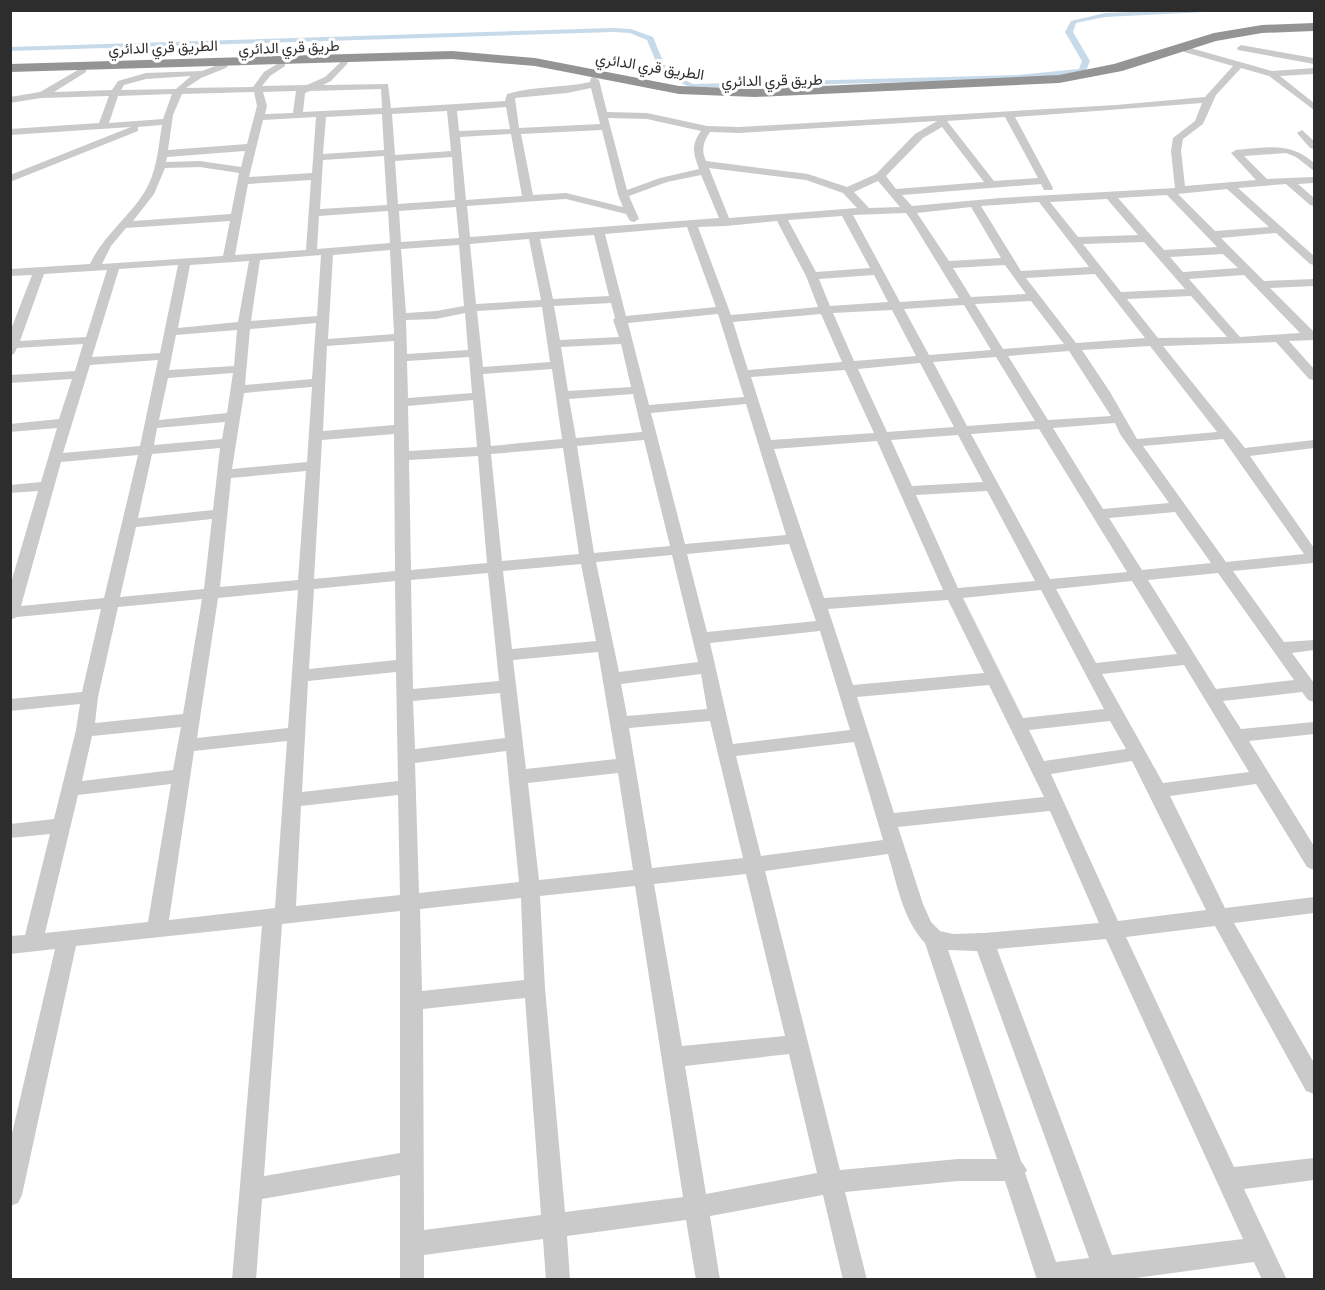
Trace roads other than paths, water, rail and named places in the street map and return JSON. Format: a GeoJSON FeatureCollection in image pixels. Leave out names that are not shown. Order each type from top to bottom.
{"type":"FeatureCollection","features":[{"type":"Feature","properties":{"kind":"highway","name":"الطريق قري الدائري"},"geometry":{"type":"LineString","coordinates":[[10,70],[452,55],[535,62],[679,90],[755,93],[1059,80],[1118,68],[1221,35],[1262,29],[1314,29]]}},
{"type":"Feature","properties":{"kind":"highway","name":"طريق قري الدائري"},"geometry":{"type":"LineString","coordinates":[[10,70],[83,70],[435,59],[527,66],[595,82],[661,93],[720,98],[1021,87],[1094,79],[1139,67],[1187,50],[1314,29]]}},
{"type":"Feature","properties":{"kind":"street"},"geometry":{"type":"LineString","coordinates":[[1229,61],[1242,42],[1314,61]]}},
{"type":"Feature","properties":{"kind":"street"},"geometry":{"type":"LineString","coordinates":[[1187,50],[1272,74],[1313,105]]}},
{"type":"Feature","properties":{"kind":"street"},"geometry":{"type":"LineString","coordinates":[[298,115],[298,96],[306,89],[328,79],[344,62]]}},
{"type":"Feature","properties":{"kind":"street"},"geometry":{"type":"LineString","coordinates":[[228,259],[244,176],[260,117],[262,101],[257,86],[261,80],[282,64]]}},
{"type":"Feature","properties":{"kind":"street"},"geometry":{"type":"LineString","coordinates":[[1175,191],[1181,176],[1175,158],[1177,140],[1200,122],[1209,100],[1240,64]]}},
{"type":"Feature","properties":{"kind":"street"},"geometry":{"type":"LineString","coordinates":[[94,268],[98,256],[150,192],[161,160],[166,122],[177,92],[189,81],[223,66]]}},
{"type":"Feature","properties":{"kind":"street"},"geometry":{"type":"LineString","coordinates":[[41,95],[83,70]]}},
{"type":"Feature","properties":{"kind":"street"},"geometry":{"type":"LineString","coordinates":[[1272,74],[1314,71]]}},
{"type":"Feature","properties":{"kind":"street"},"geometry":{"type":"LineString","coordinates":[[103,126],[114,94],[121,83],[137,77],[207,72]]}},
{"type":"Feature","properties":{"kind":"street"},"geometry":{"type":"LineString","coordinates":[[1295,73],[1312,84]]}},
{"type":"Feature","properties":{"kind":"street"},"geometry":{"type":"LineString","coordinates":[[528,199],[510,96],[567,90],[595,82],[623,195],[638,228]]}},
{"type":"Feature","properties":{"kind":"street"},"geometry":{"type":"LineString","coordinates":[[10,100],[41,95],[385,86],[400,317],[404,665],[408,757],[412,1001],[412,1280]]}},
{"type":"Feature","properties":{"kind":"street"},"geometry":{"type":"LineString","coordinates":[[567,90],[598,96]]}},
{"type":"Feature","properties":{"kind":"street"},"geometry":{"type":"LineString","coordinates":[[603,115],[646,116],[707,129],[783,128],[942,120],[1008,113],[1116,108],[1209,100]]}},
{"type":"Feature","properties":{"kind":"street"},"geometry":{"type":"LineString","coordinates":[[260,117],[510,104]]}},
{"type":"Feature","properties":{"kind":"street"},"geometry":{"type":"LineString","coordinates":[[452,108],[495,567],[530,889],[535,988],[558,1280]]}},
{"type":"Feature","properties":{"kind":"street"},"geometry":{"type":"LineString","coordinates":[[819,604],[953,594],[1314,558],[1241,453],[1075,241],[1049,200],[1044,181],[1008,113]]}},
{"type":"Feature","properties":{"kind":"street"},"geometry":{"type":"LineString","coordinates":[[244,1280],[251,1190],[292,800],[301,676],[321,319],[319,252],[314,213],[321,115]]}},
{"type":"Feature","properties":{"kind":"street"},"geometry":{"type":"LineString","coordinates":[[847,191],[879,176],[900,158],[919,136],[942,120]]}},
{"type":"Feature","properties":{"kind":"street"},"geometry":{"type":"LineString","coordinates":[[942,120],[991,184]]}},
{"type":"Feature","properties":{"kind":"street"},"geometry":{"type":"LineString","coordinates":[[10,132],[166,122]]}},
{"type":"Feature","properties":{"kind":"street"},"geometry":{"type":"LineString","coordinates":[[10,179],[148,123]]}},
{"type":"Feature","properties":{"kind":"street"},"geometry":{"type":"LineString","coordinates":[[455,134],[606,127]]}},
{"type":"Feature","properties":{"kind":"street"},"geometry":{"type":"LineString","coordinates":[[707,129],[697,146],[703,168],[726,223]]}},
{"type":"Feature","properties":{"kind":"street"},"geometry":{"type":"LineString","coordinates":[[1314,132],[1302,133],[1314,146]]}},
{"type":"Feature","properties":{"kind":"street"},"geometry":{"type":"LineString","coordinates":[[161,160],[253,147]]}},
{"type":"Feature","properties":{"kind":"street"},"geometry":{"type":"LineString","coordinates":[[1264,182],[1236,153],[1287,150],[1300,154],[1314,154]]}},
{"type":"Feature","properties":{"kind":"street"},"geometry":{"type":"LineString","coordinates":[[319,157],[456,154]]}},
{"type":"Feature","properties":{"kind":"street"},"geometry":{"type":"LineString","coordinates":[[1300,154],[1314,168]]}},
{"type":"Feature","properties":{"kind":"street"},"geometry":{"type":"LineString","coordinates":[[161,160],[200,164],[244,176],[317,176]]}},
{"type":"Feature","properties":{"kind":"street"},"geometry":{"type":"LineString","coordinates":[[623,195],[703,168],[798,175],[847,191],[866,211]]}},
{"type":"Feature","properties":{"kind":"street"},"geometry":{"type":"LineString","coordinates":[[879,176],[916,218],[1314,862]]}},
{"type":"Feature","properties":{"kind":"street"},"geometry":{"type":"LineString","coordinates":[[1288,180],[1314,203]]}},
{"type":"Feature","properties":{"kind":"street"},"geometry":{"type":"LineString","coordinates":[[10,273],[726,223],[846,212],[908,210],[1000,201],[1110,196],[1288,180],[1314,180]]}},
{"type":"Feature","properties":{"kind":"street"},"geometry":{"type":"LineString","coordinates":[[893,192],[1044,181]]}},
{"type":"Feature","properties":{"kind":"street"},"geometry":{"type":"LineString","coordinates":[[1230,186],[1314,262]]}},
{"type":"Feature","properties":{"kind":"street"},"geometry":{"type":"LineString","coordinates":[[1175,191],[1211,235],[1312,336]]}},
{"type":"Feature","properties":{"kind":"street"},"geometry":{"type":"LineString","coordinates":[[314,213],[460,205],[566,196],[631,212]]}},
{"type":"Feature","properties":{"kind":"street"},"geometry":{"type":"LineString","coordinates":[[1110,196],[1237,341]]}},
{"type":"Feature","properties":{"kind":"street"},"geometry":{"type":"LineString","coordinates":[[974,204],[1018,275],[1074,348],[1134,443],[1311,690]]}},
{"type":"Feature","properties":{"kind":"street"},"geometry":{"type":"LineString","coordinates":[[846,212],[927,360],[961,430],[1157,791],[1220,915],[1292,1040],[1314,1084]]}},
{"type":"Feature","properties":{"kind":"street"},"geometry":{"type":"LineString","coordinates":[[124,225],[237,217]]}},
{"type":"Feature","properties":{"kind":"street"},"geometry":{"type":"LineString","coordinates":[[781,218],[812,276],[825,310],[953,594],[1056,803],[1112,930],[1275,1280]]}},
{"type":"Feature","properties":{"kind":"street"},"geometry":{"type":"LineString","coordinates":[[692,225],[724,315],[795,539],[848,692],[913,904],[924,928],[934,938],[1015,1170],[1049,1277],[1107,1274],[1260,1249]]}},
{"type":"Feature","properties":{"kind":"street"},"geometry":{"type":"LineString","coordinates":[[1211,235],[1278,230]]}},
{"type":"Feature","properties":{"kind":"street"},"geometry":{"type":"LineString","coordinates":[[599,231],[619,320],[645,409],[677,550],[701,638],[796,1044],[833,1182],[855,1280]]}},
{"type":"Feature","properties":{"kind":"street"},"geometry":{"type":"LineString","coordinates":[[534,236],[548,303],[587,557],[612,679],[708,1280]]}},
{"type":"Feature","properties":{"kind":"street"},"geometry":{"type":"LineString","coordinates":[[1075,241],[1148,238]]}},
{"type":"Feature","properties":{"kind":"street"},"geometry":{"type":"LineString","coordinates":[[1162,254],[1226,250]]}},
{"type":"Feature","properties":{"kind":"street"},"geometry":{"type":"LineString","coordinates":[[157,929],[211,593],[228,443],[238,390],[244,325],[255,257]]}},
{"type":"Feature","properties":{"kind":"street"},"geometry":{"type":"LineString","coordinates":[[945,265],[1009,261]]}},
{"type":"Feature","properties":{"kind":"street"},"geometry":{"type":"LineString","coordinates":[[33,942],[85,730],[89,697],[146,450],[185,262]]}},
{"type":"Feature","properties":{"kind":"street"},"geometry":{"type":"LineString","coordinates":[[114,266],[65,423],[11,613],[795,539]]}},
{"type":"Feature","properties":{"kind":"street"},"geometry":{"type":"LineString","coordinates":[[1018,275],[1097,270]]}},
{"type":"Feature","properties":{"kind":"street"},"geometry":{"type":"LineString","coordinates":[[39,271],[11,347],[91,340]]}},
{"type":"Feature","properties":{"kind":"street"},"geometry":{"type":"LineString","coordinates":[[812,276],[877,271]]}},
{"type":"Feature","properties":{"kind":"street"},"geometry":{"type":"LineString","coordinates":[[1181,276],[1248,271]]}},
{"type":"Feature","properties":{"kind":"street"},"geometry":{"type":"LineString","coordinates":[[1263,285],[1314,282]]}},
{"type":"Feature","properties":{"kind":"street"},"geometry":{"type":"LineString","coordinates":[[1118,296],[1195,292]]}},
{"type":"Feature","properties":{"kind":"street"},"geometry":{"type":"LineString","coordinates":[[619,320],[1035,297]]}},
{"type":"Feature","properties":{"kind":"street"},"geometry":{"type":"LineString","coordinates":[[400,317],[448,313],[471,308],[616,299]]}},
{"type":"Feature","properties":{"kind":"street"},"geometry":{"type":"LineString","coordinates":[[170,332],[321,319]]}},
{"type":"Feature","properties":{"kind":"street"},"geometry":{"type":"LineString","coordinates":[[742,374],[1155,342],[1237,341],[1312,336]]}},
{"type":"Feature","properties":{"kind":"street"},"geometry":{"type":"LineString","coordinates":[[320,343],[399,337]]}},
{"type":"Feature","properties":{"kind":"street"},"geometry":{"type":"LineString","coordinates":[[1279,338],[1314,376]]}},
{"type":"Feature","properties":{"kind":"street"},"geometry":{"type":"LineString","coordinates":[[554,344],[625,340]]}},
{"type":"Feature","properties":{"kind":"street"},"geometry":{"type":"LineString","coordinates":[[400,358],[474,353]]}},
{"type":"Feature","properties":{"kind":"street"},"geometry":{"type":"LineString","coordinates":[[10,379],[166,356]]}},
{"type":"Feature","properties":{"kind":"street"},"geometry":{"type":"LineString","coordinates":[[477,371],[556,365]]}},
{"type":"Feature","properties":{"kind":"street"},"geometry":{"type":"LineString","coordinates":[[162,374],[240,369]]}},
{"type":"Feature","properties":{"kind":"street"},"geometry":{"type":"LineString","coordinates":[[238,390],[317,383]]}},
{"type":"Feature","properties":{"kind":"street"},"geometry":{"type":"LineString","coordinates":[[561,396],[639,390]]}},
{"type":"Feature","properties":{"kind":"street"},"geometry":{"type":"LineString","coordinates":[[401,403],[478,396]]}},
{"type":"Feature","properties":{"kind":"street"},"geometry":{"type":"LineString","coordinates":[[645,409],[750,400]]}},
{"type":"Feature","properties":{"kind":"street"},"geometry":{"type":"LineString","coordinates":[[150,425],[232,417]]}},
{"type":"Feature","properties":{"kind":"street"},"geometry":{"type":"LineString","coordinates":[[766,445],[1120,419]]}},
{"type":"Feature","properties":{"kind":"street"},"geometry":{"type":"LineString","coordinates":[[10,428],[65,423]]}},
{"type":"Feature","properties":{"kind":"street"},"geometry":{"type":"LineString","coordinates":[[315,436],[402,429]]}},
{"type":"Feature","properties":{"kind":"street"},"geometry":{"type":"LineString","coordinates":[[402,456],[484,451],[651,435]]}},
{"type":"Feature","properties":{"kind":"street"},"geometry":{"type":"LineString","coordinates":[[1134,443],[1227,435]]}},
{"type":"Feature","properties":{"kind":"street"},"geometry":{"type":"LineString","coordinates":[[56,458],[228,443]]}},
{"type":"Feature","properties":{"kind":"street"},"geometry":{"type":"LineString","coordinates":[[1241,453],[1314,444]]}},
{"type":"Feature","properties":{"kind":"street"},"geometry":{"type":"LineString","coordinates":[[225,474],[313,466]]}},
{"type":"Feature","properties":{"kind":"street"},"geometry":{"type":"LineString","coordinates":[[10,489],[48,486]]}},
{"type":"Feature","properties":{"kind":"street"},"geometry":{"type":"LineString","coordinates":[[907,491],[992,486]]}},
{"type":"Feature","properties":{"kind":"street"},"geometry":{"type":"LineString","coordinates":[[1098,514],[1180,507]]}},
{"type":"Feature","properties":{"kind":"street"},"geometry":{"type":"LineString","coordinates":[[129,523],[220,514]]}},
{"type":"Feature","properties":{"kind":"street"},"geometry":{"type":"LineString","coordinates":[[701,638],[826,625]]}},
{"type":"Feature","properties":{"kind":"street"},"geometry":{"type":"LineString","coordinates":[[1280,648],[1314,645]]}},
{"type":"Feature","properties":{"kind":"street"},"geometry":{"type":"LineString","coordinates":[[505,655],[605,646]]}},
{"type":"Feature","properties":{"kind":"street"},"geometry":{"type":"LineString","coordinates":[[1091,669],[1186,658]]}},
{"type":"Feature","properties":{"kind":"street"},"geometry":{"type":"LineString","coordinates":[[301,676],[404,665]]}},
{"type":"Feature","properties":{"kind":"street"},"geometry":{"type":"LineString","coordinates":[[612,679],[708,667]]}},
{"type":"Feature","properties":{"kind":"street"},"geometry":{"type":"LineString","coordinates":[[848,692],[996,678]]}},
{"type":"Feature","properties":{"kind":"street"},"geometry":{"type":"LineString","coordinates":[[406,696],[508,686]]}},
{"type":"Feature","properties":{"kind":"street"},"geometry":{"type":"LineString","coordinates":[[1210,696],[1311,690]]}},
{"type":"Feature","properties":{"kind":"street"},"geometry":{"type":"LineString","coordinates":[[10,705],[89,697]]}},
{"type":"Feature","properties":{"kind":"street"},"geometry":{"type":"LineString","coordinates":[[619,723],[717,714]]}},
{"type":"Feature","properties":{"kind":"street"},"geometry":{"type":"LineString","coordinates":[[1019,725],[1114,714]]}},
{"type":"Feature","properties":{"kind":"street"},"geometry":{"type":"LineString","coordinates":[[85,730],[189,720]]}},
{"type":"Feature","properties":{"kind":"street"},"geometry":{"type":"LineString","coordinates":[[1235,736],[1314,728]]}},
{"type":"Feature","properties":{"kind":"street"},"geometry":{"type":"LineString","coordinates":[[185,746],[297,733]]}},
{"type":"Feature","properties":{"kind":"street"},"geometry":{"type":"LineString","coordinates":[[726,751],[861,735]]}},
{"type":"Feature","properties":{"kind":"street"},"geometry":{"type":"LineString","coordinates":[[408,757],[514,743]]}},
{"type":"Feature","properties":{"kind":"street"},"geometry":{"type":"LineString","coordinates":[[1040,769],[1136,754]]}},
{"type":"Feature","properties":{"kind":"street"},"geometry":{"type":"LineString","coordinates":[[519,777],[625,765]]}},
{"type":"Feature","properties":{"kind":"street"},"geometry":{"type":"LineString","coordinates":[[71,789],[182,776]]}},
{"type":"Feature","properties":{"kind":"street"},"geometry":{"type":"LineString","coordinates":[[1157,791],[1261,777]]}},
{"type":"Feature","properties":{"kind":"street"},"geometry":{"type":"LineString","coordinates":[[292,800],[407,787]]}},
{"type":"Feature","properties":{"kind":"street"},"geometry":{"type":"LineString","coordinates":[[887,820],[1056,803]]}},
{"type":"Feature","properties":{"kind":"street"},"geometry":{"type":"LineString","coordinates":[[10,831],[61,826]]}},
{"type":"Feature","properties":{"kind":"street"},"geometry":{"type":"LineString","coordinates":[[10,945],[754,865],[894,846]]}},
{"type":"Feature","properties":{"kind":"street"},"geometry":{"type":"LineString","coordinates":[[934,938],[953,943],[984,942],[1112,930],[1314,905]]}},
{"type":"Feature","properties":{"kind":"street"},"geometry":{"type":"LineString","coordinates":[[10,1195],[68,938]]}},
{"type":"Feature","properties":{"kind":"street"},"geometry":{"type":"LineString","coordinates":[[984,942],[1107,1274]]}},
{"type":"Feature","properties":{"kind":"street"},"geometry":{"type":"LineString","coordinates":[[412,1001],[535,988]]}},
{"type":"Feature","properties":{"kind":"street"},"geometry":{"type":"LineString","coordinates":[[674,1057],[796,1044]]}},
{"type":"Feature","properties":{"kind":"street"},"geometry":{"type":"LineString","coordinates":[[251,1190],[413,1162]]}},
{"type":"Feature","properties":{"kind":"street"},"geometry":{"type":"LineString","coordinates":[[1229,1179],[1314,1169]]}},
{"type":"Feature","properties":{"kind":"street"},"geometry":{"type":"LineString","coordinates":[[413,1244],[697,1207],[833,1182],[958,1170],[1015,1170]]}},
{"type":"Feature","properties":{"kind":"waterway"},"geometry":{"type":"LineString","coordinates":[[10,49],[613,30],[631,31],[650,39],[664,72],[692,86],[1017,77],[1082,71],[1086,61],[1069,32],[1073,22],[1105,15],[1242,10]]}}]}
